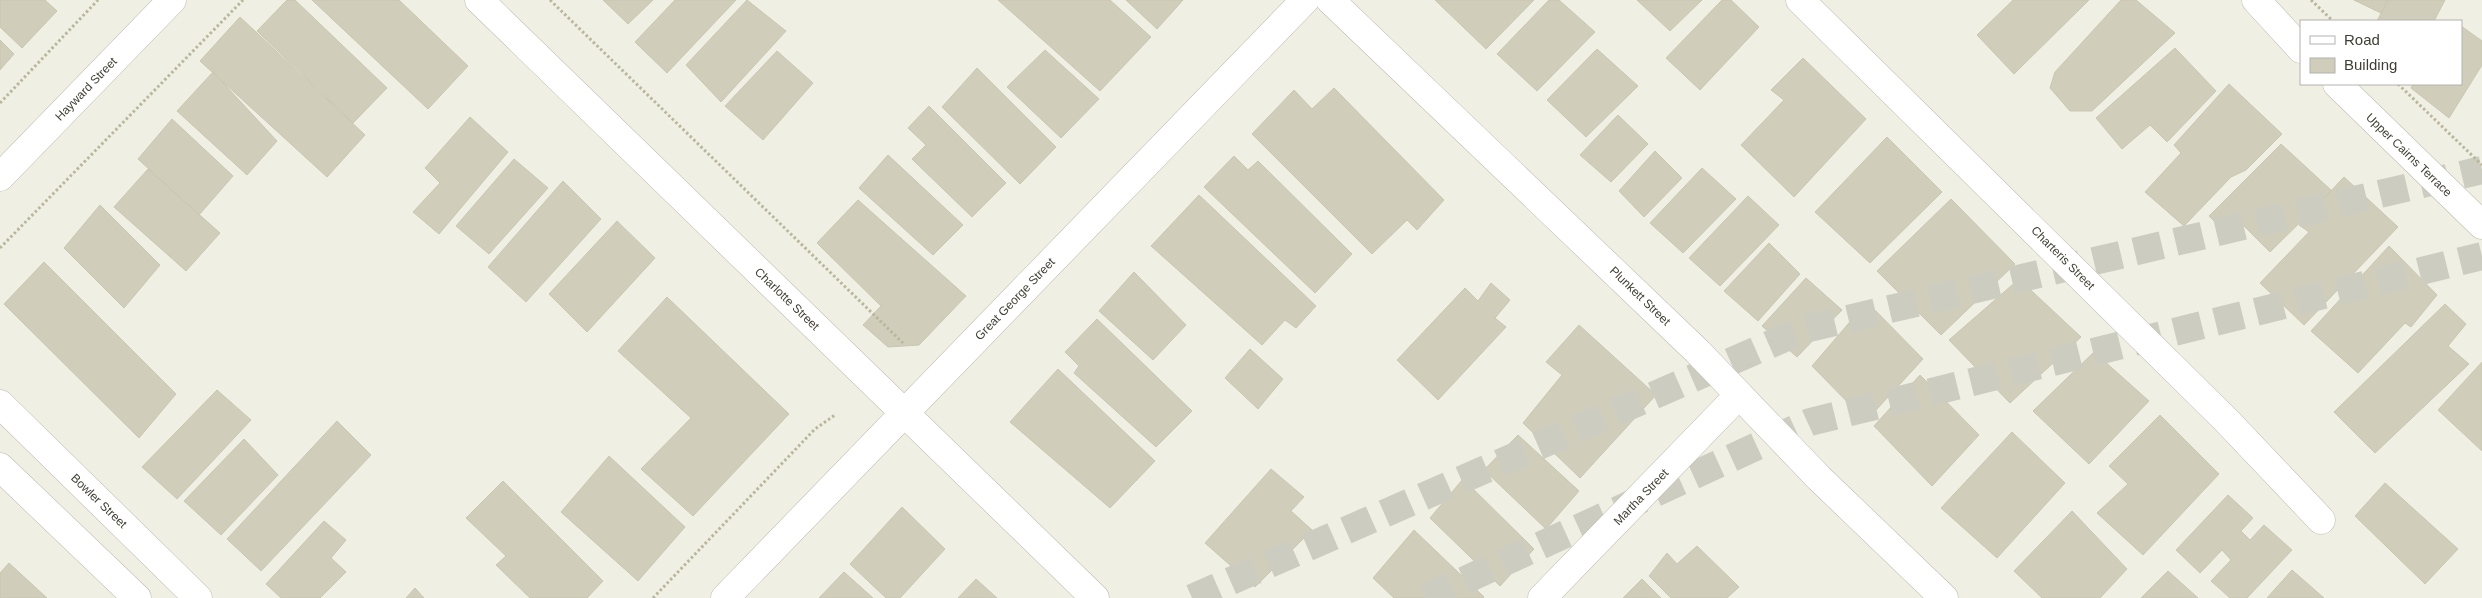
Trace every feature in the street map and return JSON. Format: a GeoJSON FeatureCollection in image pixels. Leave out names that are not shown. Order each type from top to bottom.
{"type":"FeatureCollection","features":[{"type":"Feature","properties":{"kind":"street","name":"Hayward Street"},"geometry":{"type":"LineString","coordinates":[[0,177],[172,0]]}},
{"type":"Feature","properties":{"kind":"street","name":"Charlotte Street"},"geometry":{"type":"LineString","coordinates":[[479,0],[1096,598]]}},
{"type":"Feature","properties":{"kind":"street","name":"Great George Street"},"geometry":{"type":"LineString","coordinates":[[725,598],[1305,0]]}},
{"type":"Feature","properties":{"kind":"street","name":"Plunkett Street"},"geometry":{"type":"LineString","coordinates":[[1330,0],[1697,351],[1819,478],[1944,598]]}},
{"type":"Feature","properties":{"kind":"street","name":"Charteris Street"},"geometry":{"type":"LineString","coordinates":[[1800,0],[2206,400],[2322,520]]}},
{"type":"Feature","properties":{"kind":"street"},"geometry":{"type":"LineString","coordinates":[[2256,0],[2300,48]]}},
{"type":"Feature","properties":{"kind":"street","name":"Upper Cairns Terrace"},"geometry":{"type":"LineString","coordinates":[[2337,85],[2482,226]]}},
{"type":"Feature","properties":{"kind":"street","name":"Martha Street"},"geometry":{"type":"LineString","coordinates":[[1542,598],[1739,395]]}},
{"type":"Feature","properties":{"kind":"street","name":"Bowler Street"},"geometry":{"type":"LineString","coordinates":[[0,404],[198,598]]}},
{"type":"Feature","properties":{"kind":"street"},"geometry":{"type":"LineString","coordinates":[[0,467],[137,598]]}},
{"type":"Feature","properties":{"kind":"path"},"geometry":{"type":"LineString","coordinates":[[0,103],[98,0]]}},
{"type":"Feature","properties":{"kind":"path"},"geometry":{"type":"LineString","coordinates":[[0,248],[244,0]]}},
{"type":"Feature","properties":{"kind":"path"},"geometry":{"type":"LineString","coordinates":[[550,0],[903,343]]}},
{"type":"Feature","properties":{"kind":"path"},"geometry":{"type":"LineString","coordinates":[[2311,0],[2332,20]]}},
{"type":"Feature","properties":{"kind":"path"},"geometry":{"type":"LineString","coordinates":[[2399,85],[2482,165]]}},
{"type":"Feature","properties":{"kind":"path"},"geometry":{"type":"LineString","coordinates":[[653,598],[815,429],[834,414]]}},
{"type":"Feature","properties":{"kind":"building"},"geometry":{"type":"Polygon","coordinates":[[[0,0],[45,0],[57,11],[22,48],[0,27],[0,0]]]}},
{"type":"Feature","properties":{"kind":"building"},"geometry":{"type":"Polygon","coordinates":[[[287,0],[295,0],[387,88],[353,123],[257,31],[287,0]]]}},
{"type":"Feature","properties":{"kind":"building"},"geometry":{"type":"Polygon","coordinates":[[[312,0],[399,0],[468,66],[428,109],[312,0]]]}},
{"type":"Feature","properties":{"kind":"building"},"geometry":{"type":"Polygon","coordinates":[[[603,0],[653,0],[628,24],[603,0]]]}},
{"type":"Feature","properties":{"kind":"building"},"geometry":{"type":"Polygon","coordinates":[[[675,0],[736,0],[667,73],[635,42],[675,0]]]}},
{"type":"Feature","properties":{"kind":"building"},"geometry":{"type":"Polygon","coordinates":[[[747,0],[786,31],[721,102],[686,65],[747,0]]]}},
{"type":"Feature","properties":{"kind":"building"},"geometry":{"type":"Polygon","coordinates":[[[998,0],[1110,0],[1151,37],[1100,91],[998,0]]]}},
{"type":"Feature","properties":{"kind":"building"},"geometry":{"type":"Polygon","coordinates":[[[1126,0],[1183,0],[1157,29],[1126,0]]]}},
{"type":"Feature","properties":{"kind":"building"},"geometry":{"type":"Polygon","coordinates":[[[1435,0],[1534,0],[1486,49],[1435,0]]]}},
{"type":"Feature","properties":{"kind":"building"},"geometry":{"type":"Polygon","coordinates":[[[1549,0],[1559,0],[1595,32],[1537,91],[1497,54],[1549,0]]]}},
{"type":"Feature","properties":{"kind":"building"},"geometry":{"type":"Polygon","coordinates":[[[1637,0],[1702,0],[1670,31],[1637,0]]]}},
{"type":"Feature","properties":{"kind":"building"},"geometry":{"type":"Polygon","coordinates":[[[1722,0],[1731,0],[1759,27],[1700,90],[1666,58],[1722,0]]]}},
{"type":"Feature","properties":{"kind":"building"},"geometry":{"type":"Polygon","coordinates":[[[2013,0],[2089,0],[2014,74],[1977,35],[2013,0]]]}},
{"type":"Feature","properties":{"kind":"building"},"geometry":{"type":"Polygon","coordinates":[[[2121,0],[2136,0],[2175,33],[2092,111],[2070,111],[2050,88],[2055,72],[2121,0]]]}},
{"type":"Feature","properties":{"kind":"building"},"geometry":{"type":"Polygon","coordinates":[[[2354,0],[2388,0],[2381,13],[2354,0]]]}},
{"type":"Feature","properties":{"kind":"building"},"geometry":{"type":"Polygon","coordinates":[[[2388,0],[2445,0],[2435,20],[2378,20],[2388,0]]]}},
{"type":"Feature","properties":{"kind":"building"},"geometry":{"type":"Polygon","coordinates":[[[240,17],[365,135],[327,177],[200,61],[240,17]]]}},
{"type":"Feature","properties":{"kind":"building"},"geometry":{"type":"Polygon","coordinates":[[[2462,27],[2482,41],[2482,65],[2449,118],[2411,88],[2412,85],[2462,85],[2462,27]]]}},
{"type":"Feature","properties":{"kind":"building"},"geometry":{"type":"Polygon","coordinates":[[[0,40],[14,54],[0,70],[0,40]]]}},
{"type":"Feature","properties":{"kind":"building"},"geometry":{"type":"Polygon","coordinates":[[[2175,48],[2216,91],[2167,142],[2150,125],[2122,149],[2096,118],[2175,48]]]}},
{"type":"Feature","properties":{"kind":"building"},"geometry":{"type":"Polygon","coordinates":[[[1597,49],[1638,86],[1586,137],[1547,100],[1597,49]]]}},
{"type":"Feature","properties":{"kind":"building"},"geometry":{"type":"Polygon","coordinates":[[[1045,50],[1099,99],[1061,138],[1007,87],[1045,50]]]}},
{"type":"Feature","properties":{"kind":"building"},"geometry":{"type":"Polygon","coordinates":[[[777,51],[813,83],[763,140],[725,106],[777,51]]]}},
{"type":"Feature","properties":{"kind":"building"},"geometry":{"type":"Polygon","coordinates":[[[1803,58],[1866,119],[1794,197],[1741,145],[1784,100],[1771,90],[1803,58]]]}},
{"type":"Feature","properties":{"kind":"building"},"geometry":{"type":"Polygon","coordinates":[[[977,68],[1056,147],[1020,184],[942,107],[977,68]]]}},
{"type":"Feature","properties":{"kind":"building"},"geometry":{"type":"Polygon","coordinates":[[[213,72],[277,141],[247,175],[177,111],[213,72]]]}},
{"type":"Feature","properties":{"kind":"building"},"geometry":{"type":"Polygon","coordinates":[[[2229,84],[2282,134],[2246,170],[2231,177],[2184,226],[2145,192],[2181,153],[2174,145],[2229,84]]]}},
{"type":"Feature","properties":{"kind":"building"},"geometry":{"type":"Polygon","coordinates":[[[1334,88],[1444,200],[1417,230],[1407,220],[1372,254],[1252,134],[1294,90],[1312,109],[1334,88]]]}},
{"type":"Feature","properties":{"kind":"building"},"geometry":{"type":"Polygon","coordinates":[[[929,106],[1006,183],[972,217],[912,159],[926,145],[908,128],[929,106]]]}},
{"type":"Feature","properties":{"kind":"building"},"geometry":{"type":"Polygon","coordinates":[[[1618,115],[1648,144],[1611,182],[1580,155],[1618,115]]]}},
{"type":"Feature","properties":{"kind":"building"},"geometry":{"type":"Polygon","coordinates":[[[470,117],[508,152],[439,234],[413,212],[440,183],[425,168],[470,117]]]}},
{"type":"Feature","properties":{"kind":"building"},"geometry":{"type":"Polygon","coordinates":[[[172,119],[233,176],[199,215],[138,159],[172,119]]]}},
{"type":"Feature","properties":{"kind":"building"},"geometry":{"type":"Polygon","coordinates":[[[1887,137],[1942,192],[1870,263],[1815,212],[1887,137]]]}},
{"type":"Feature","properties":{"kind":"building"},"geometry":{"type":"Polygon","coordinates":[[[2281,144],[2332,191],[2270,252],[2244,226],[2234,241],[2209,216],[2281,144]]]}},
{"type":"Feature","properties":{"kind":"building"},"geometry":{"type":"Polygon","coordinates":[[[1655,151],[1682,178],[1644,217],[1619,191],[1655,151]]]}},
{"type":"Feature","properties":{"kind":"building"},"geometry":{"type":"Polygon","coordinates":[[[888,155],[963,225],[933,255],[859,188],[888,155]]]}},
{"type":"Feature","properties":{"kind":"building"},"geometry":{"type":"Polygon","coordinates":[[[1234,156],[1248,170],[1258,161],[1352,254],[1315,293],[1204,187],[1234,156]]]}},
{"type":"Feature","properties":{"kind":"building"},"geometry":{"type":"Polygon","coordinates":[[[514,159],[548,188],[489,254],[456,226],[514,159]]]}},
{"type":"Feature","properties":{"kind":"building"},"geometry":{"type":"Polygon","coordinates":[[[1702,168],[1736,199],[1683,253],[1650,223],[1702,168]]]}},
{"type":"Feature","properties":{"kind":"building"},"geometry":{"type":"Polygon","coordinates":[[[148,169],[220,233],[186,271],[114,207],[148,169]]]}},
{"type":"Feature","properties":{"kind":"building"},"geometry":{"type":"Polygon","coordinates":[[[2344,177],[2398,227],[2304,325],[2260,283],[2309,232],[2299,225],[2344,177]]]}},
{"type":"Feature","properties":{"kind":"building"},"geometry":{"type":"Polygon","coordinates":[[[563,181],[601,219],[526,302],[488,267],[563,181]]]}},
{"type":"Feature","properties":{"kind":"building"},"geometry":{"type":"Polygon","coordinates":[[[1199,195],[1316,306],[1296,328],[1285,320],[1262,345],[1151,246],[1199,195]]]}},
{"type":"Feature","properties":{"kind":"building"},"geometry":{"type":"Polygon","coordinates":[[[1748,196],[1779,225],[1720,286],[1689,258],[1748,196]]]}},
{"type":"Feature","properties":{"kind":"building"},"geometry":{"type":"Polygon","coordinates":[[[1951,199],[2015,264],[1941,335],[1877,271],[1951,199]]]}},
{"type":"Feature","properties":{"kind":"building"},"geometry":{"type":"Polygon","coordinates":[[[858,200],[966,296],[919,345],[888,347],[863,325],[881,306],[817,243],[858,200]]]}},
{"type":"Feature","properties":{"kind":"building"},"geometry":{"type":"Polygon","coordinates":[[[100,205],[160,265],[124,308],[64,248],[100,205]]]}},
{"type":"Feature","properties":{"kind":"building"},"geometry":{"type":"Polygon","coordinates":[[[617,221],[655,258],[587,332],[549,294],[617,221]]]}},
{"type":"Feature","properties":{"kind":"building"},"geometry":{"type":"Polygon","coordinates":[[[1769,243],[1800,274],[1758,321],[1724,291],[1769,243]]]}},
{"type":"Feature","properties":{"kind":"building"},"geometry":{"type":"Polygon","coordinates":[[[2389,246],[2437,295],[2411,327],[2405,323],[2358,373],[2311,331],[2389,246]]]}},
{"type":"Feature","properties":{"kind":"building"},"geometry":{"type":"Polygon","coordinates":[[[44,262],[176,394],[139,438],[4,304],[44,262]]]}},
{"type":"Feature","properties":{"kind":"building"},"geometry":{"type":"Polygon","coordinates":[[[1134,272],[1186,325],[1153,360],[1099,311],[1134,272]]]}},
{"type":"Feature","properties":{"kind":"building"},"geometry":{"type":"Polygon","coordinates":[[[1806,278],[1842,310],[1797,357],[1762,326],[1806,278]]]}},
{"type":"Feature","properties":{"kind":"building"},"geometry":{"type":"Polygon","coordinates":[[[2019,279],[2081,337],[2010,403],[1949,340],[2019,279]]]}},
{"type":"Feature","properties":{"kind":"building"},"geometry":{"type":"Polygon","coordinates":[[[1491,283],[1510,300],[1495,318],[1506,327],[1438,400],[1397,360],[1465,288],[1478,301],[1491,283]]]}},
{"type":"Feature","properties":{"kind":"building"},"geometry":{"type":"Polygon","coordinates":[[[667,297],[789,414],[693,516],[641,469],[691,418],[618,351],[667,297]]]}},
{"type":"Feature","properties":{"kind":"building"},"geometry":{"type":"Polygon","coordinates":[[[1867,302],[1923,359],[1866,421],[1812,366],[1867,302]]]}},
{"type":"Feature","properties":{"kind":"building"},"geometry":{"type":"Polygon","coordinates":[[[2445,304],[2466,324],[2448,346],[2469,364],[2375,453],[2334,412],[2445,304]]]}},
{"type":"Feature","properties":{"kind":"building"},"geometry":{"type":"Polygon","coordinates":[[[1097,319],[1192,411],[1156,447],[1074,373],[1079,366],[1065,352],[1097,319]]]}},
{"type":"Feature","properties":{"kind":"building"},"geometry":{"type":"Polygon","coordinates":[[[1579,325],[1656,395],[1580,478],[1523,423],[1562,375],[1546,362],[1579,325]]]}},
{"type":"Feature","properties":{"kind":"building"},"geometry":{"type":"Polygon","coordinates":[[[1250,349],[1283,379],[1258,409],[1225,378],[1250,349]]]}},
{"type":"Feature","properties":{"kind":"building"},"geometry":{"type":"Polygon","coordinates":[[[2094,352],[2149,401],[2089,464],[2033,411],[2094,352]]]}},
{"type":"Feature","properties":{"kind":"building"},"geometry":{"type":"Polygon","coordinates":[[[2482,362],[2482,451],[2438,410],[2482,362]]]}},
{"type":"Feature","properties":{"kind":"building"},"geometry":{"type":"Polygon","coordinates":[[[1058,369],[1155,461],[1110,508],[1010,422],[1058,369]]]}},
{"type":"Feature","properties":{"kind":"building"},"geometry":{"type":"Polygon","coordinates":[[[1920,375],[1979,435],[1932,486],[1874,426],[1920,375]]]}},
{"type":"Feature","properties":{"kind":"building"},"geometry":{"type":"Polygon","coordinates":[[[217,390],[251,420],[177,499],[142,467],[217,390]]]}},
{"type":"Feature","properties":{"kind":"building"},"geometry":{"type":"Polygon","coordinates":[[[2160,415],[2219,474],[2143,555],[2097,513],[2128,484],[2109,466],[2160,415]]]}},
{"type":"Feature","properties":{"kind":"building"},"geometry":{"type":"Polygon","coordinates":[[[337,421],[371,455],[261,571],[227,539],[337,421]]]}},
{"type":"Feature","properties":{"kind":"building"},"geometry":{"type":"Polygon","coordinates":[[[2012,432],[2065,483],[1997,558],[1941,508],[2012,432]]]}},
{"type":"Feature","properties":{"kind":"building"},"geometry":{"type":"Polygon","coordinates":[[[1518,435],[1579,491],[1546,529],[1484,470],[1518,435]]]}},
{"type":"Feature","properties":{"kind":"building"},"geometry":{"type":"Polygon","coordinates":[[[244,439],[278,475],[221,535],[184,501],[244,439]]]}},
{"type":"Feature","properties":{"kind":"building"},"geometry":{"type":"Polygon","coordinates":[[[609,456],[685,527],[638,581],[561,512],[609,456]]]}},
{"type":"Feature","properties":{"kind":"building"},"geometry":{"type":"Polygon","coordinates":[[[1271,469],[1304,497],[1291,511],[1312,530],[1255,587],[1205,543],[1271,469]]]}},
{"type":"Feature","properties":{"kind":"building"},"geometry":{"type":"Polygon","coordinates":[[[1463,479],[1534,549],[1500,586],[1430,518],[1463,479]]]}},
{"type":"Feature","properties":{"kind":"building"},"geometry":{"type":"Polygon","coordinates":[[[503,481],[603,581],[587,598],[530,598],[496,565],[506,556],[466,518],[503,481]]]}},
{"type":"Feature","properties":{"kind":"building"},"geometry":{"type":"Polygon","coordinates":[[[2385,483],[2458,549],[2425,584],[2355,516],[2385,483]]]}},
{"type":"Feature","properties":{"kind":"building"},"geometry":{"type":"Polygon","coordinates":[[[2228,495],[2253,518],[2241,531],[2250,540],[2264,525],[2292,550],[2247,598],[2230,598],[2211,581],[2231,560],[2222,550],[2200,573],[2176,550],[2228,495]]]}},
{"type":"Feature","properties":{"kind":"building"},"geometry":{"type":"Polygon","coordinates":[[[902,507],[945,549],[900,598],[886,598],[850,564],[902,507]]]}},
{"type":"Feature","properties":{"kind":"building"},"geometry":{"type":"Polygon","coordinates":[[[2072,511],[2127,569],[2100,598],[2042,598],[2014,571],[2072,511]]]}},
{"type":"Feature","properties":{"kind":"building"},"geometry":{"type":"Polygon","coordinates":[[[324,521],[346,540],[331,558],[346,572],[320,598],[281,598],[266,584],[324,521]]]}},
{"type":"Feature","properties":{"kind":"building"},"geometry":{"type":"Polygon","coordinates":[[[1414,530],[1484,597],[1394,598],[1373,578],[1414,530]]]}},
{"type":"Feature","properties":{"kind":"building"},"geometry":{"type":"Polygon","coordinates":[[[1697,546],[1739,587],[1727,598],[1671,598],[1649,576],[1667,553],[1677,564],[1697,546]]]}},
{"type":"Feature","properties":{"kind":"building"},"geometry":{"type":"Polygon","coordinates":[[[9,563],[47,598],[0,598],[0,573],[9,563]]]}},
{"type":"Feature","properties":{"kind":"building"},"geometry":{"type":"Polygon","coordinates":[[[2292,570],[2324,598],[2267,598],[2292,570]]]}},
{"type":"Feature","properties":{"kind":"building"},"geometry":{"type":"Polygon","coordinates":[[[2168,571],[2198,598],[2141,598],[2168,571]]]}},
{"type":"Feature","properties":{"kind":"building"},"geometry":{"type":"Polygon","coordinates":[[[844,572],[873,598],[819,598],[844,572]]]}},
{"type":"Feature","properties":{"kind":"building"},"geometry":{"type":"Polygon","coordinates":[[[976,579],[997,598],[958,598],[976,579]]]}},
{"type":"Feature","properties":{"kind":"building"},"geometry":{"type":"Polygon","coordinates":[[[1642,579],[1661,598],[1623,598],[1642,579]]]}},
{"type":"Feature","properties":{"kind":"building"},"geometry":{"type":"Polygon","coordinates":[[[415,588],[424,598],[406,598],[415,588]]]}},
{"type":"Feature","properties":{"kind":"tunnel"},"geometry":{"type":"LineString","coordinates":[[1192,598],[1805,329],[2482,170]]}},
{"type":"Feature","properties":{"kind":"tunnel"},"geometry":{"type":"LineString","coordinates":[[1426,598],[1810,422],[2482,256]]}}]}
